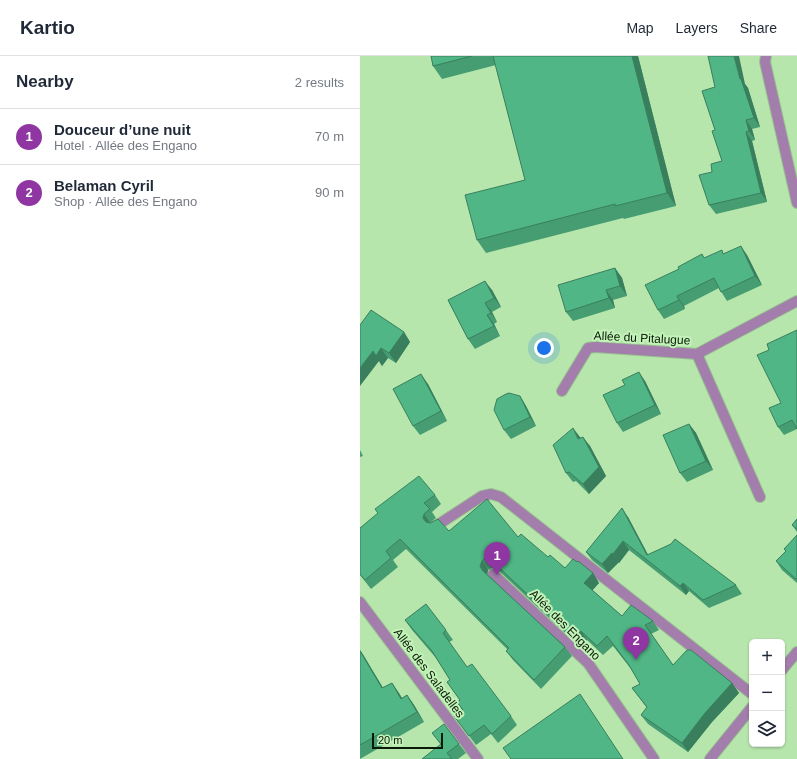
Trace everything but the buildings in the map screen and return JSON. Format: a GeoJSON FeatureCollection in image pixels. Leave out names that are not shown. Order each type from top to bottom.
{"type":"FeatureCollection","features":[{"type":"Feature","properties":{"kind":"street"},"geometry":{"type":"LineString","coordinates":[[766,56],[765,62],[797,203]]}},
{"type":"Feature","properties":{"kind":"street","name":"Allée du Pitalugue"},"geometry":{"type":"LineString","coordinates":[[562,391],[588,348],[595,347],[697,354],[797,301]]}},
{"type":"Feature","properties":{"kind":"street","name":"Allée du Pitalugue"},"geometry":{"type":"LineString","coordinates":[[697,354],[760,497]]}},
{"type":"Feature","properties":{"kind":"street"},"geometry":{"type":"LineString","coordinates":[[436,526],[482,496],[491,494],[501,497],[749,692]]}},
{"type":"Feature","properties":{"kind":"street","name":"Allée des Engano"},"geometry":{"type":"LineString","coordinates":[[493,574],[588,663],[654,759]]}},
{"type":"Feature","properties":{"kind":"street","name":"Allée des Saladelles"},"geometry":{"type":"LineString","coordinates":[[360,602],[478,759]]}},
{"type":"Feature","properties":{"kind":"street"},"geometry":{"type":"LineString","coordinates":[[785,666],[797,652]]}},
{"type":"Feature","properties":{"kind":"street"},"geometry":{"type":"LineString","coordinates":[[710,759],[749,711]]}},
{"type":"Feature","properties":{"kind":"place","name":"Douceur d’une nuit"},"geometry":{"type":"Point","coordinates":[497,575]}},
{"type":"Feature","properties":{"kind":"place","name":"Belaman Cyril"},"geometry":{"type":"Point","coordinates":[636,660]}}]}
